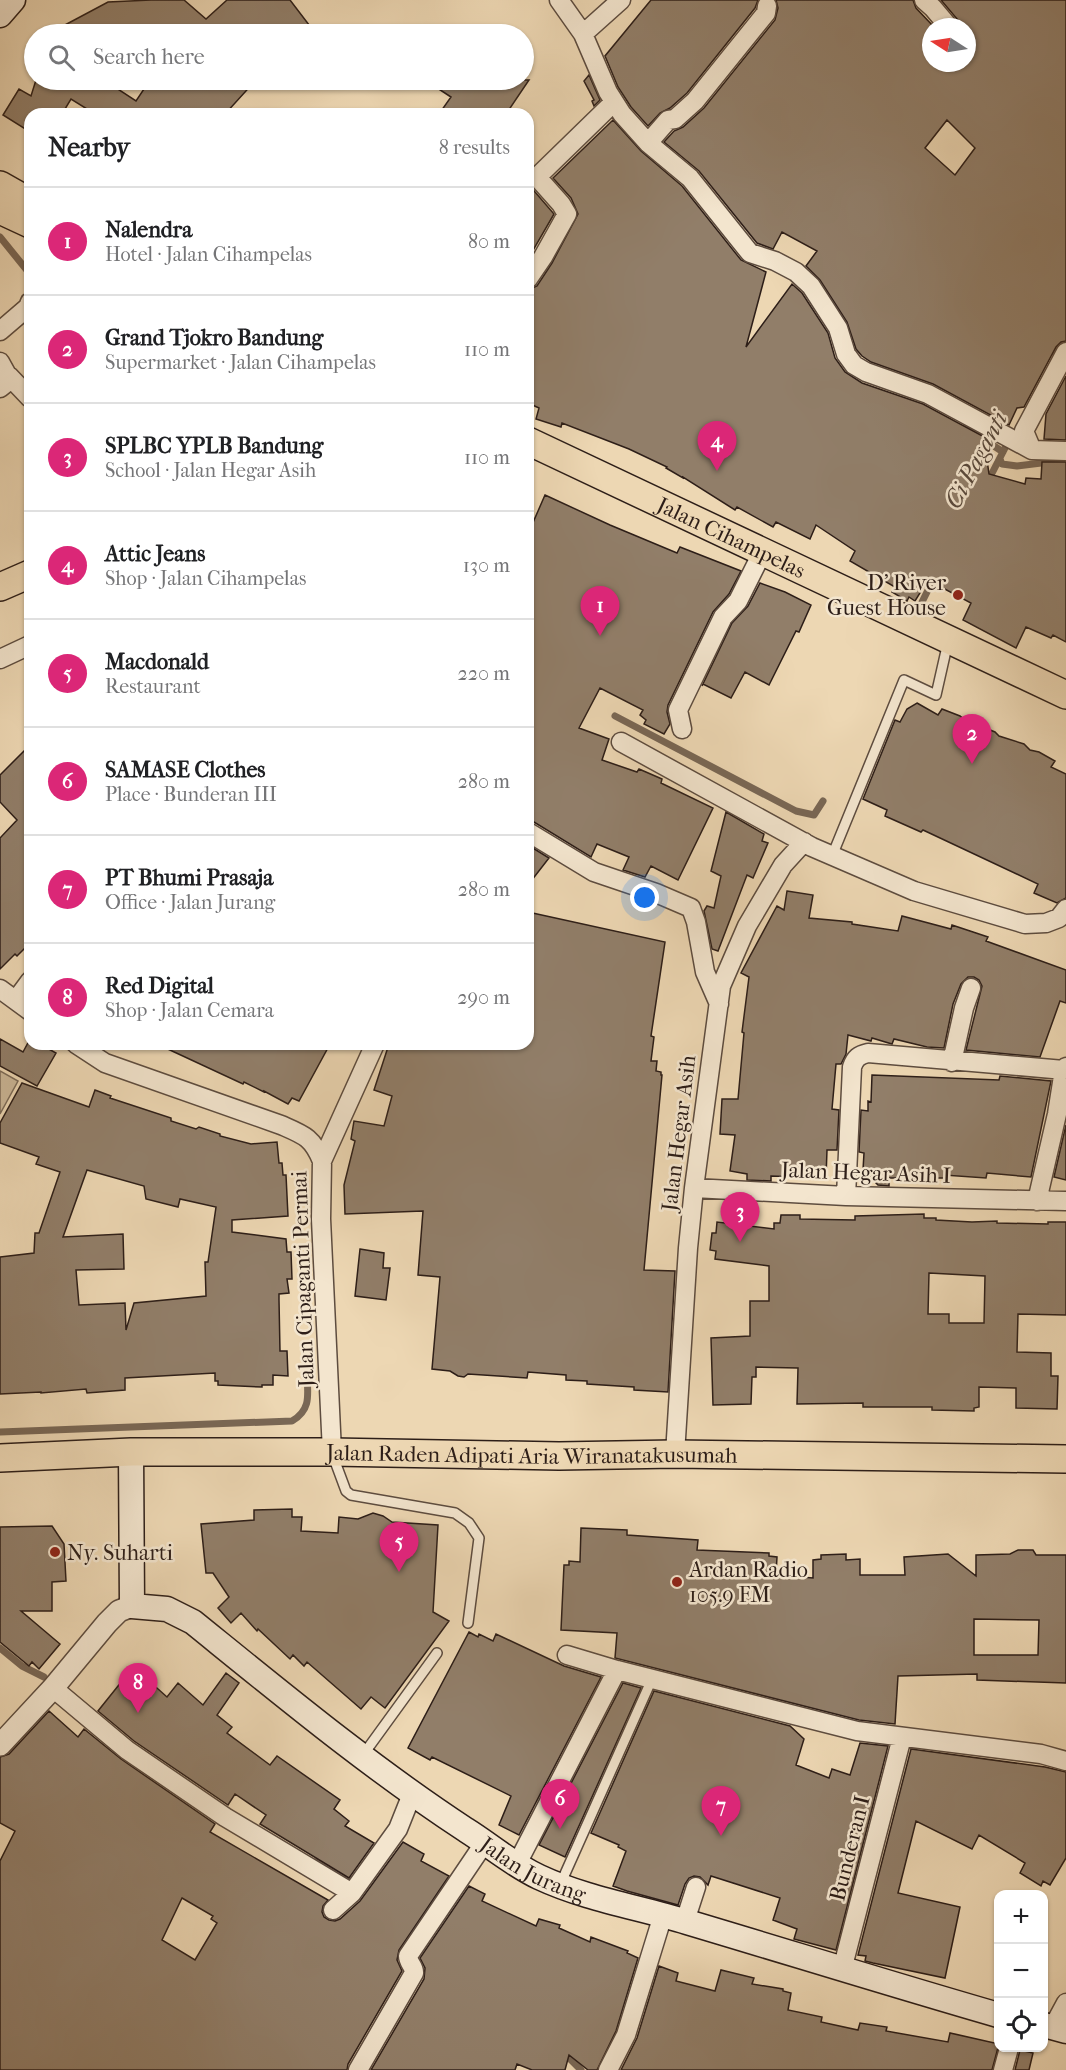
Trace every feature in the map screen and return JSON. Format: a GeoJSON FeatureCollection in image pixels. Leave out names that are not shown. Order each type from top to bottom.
{"type":"FeatureCollection","features":[{"type":"Feature","properties":{"kind":"main road"},"geometry":{"type":"LineString","coordinates":[[0,15],[13,0]]}},
{"type":"Feature","properties":{"kind":"main road"},"geometry":{"type":"LineString","coordinates":[[0,185],[24,199]]}},
{"type":"Feature","properties":{"kind":"main road"},"geometry":{"type":"LineString","coordinates":[[0,210],[24,221]]}},
{"type":"Feature","properties":{"kind":"main road","name":"Jalan Cihampelas"},"geometry":{"type":"LineString","coordinates":[[534,447],[764,551],[1066,695]]}},
{"type":"Feature","properties":{"kind":"main road"},"geometry":{"type":"LineString","coordinates":[[0,587],[24,577]]}},
{"type":"Feature","properties":{"kind":"main road"},"geometry":{"type":"LineString","coordinates":[[131,1452],[132,1606]]}},
{"type":"Feature","properties":{"kind":"main road","name":"Jalan Raden Adipati Aria Wiranatakusumah"},"geometry":{"type":"LineString","coordinates":[[0,1458],[131,1452],[332,1452],[559,1456],[675,1454],[1066,1458]]}},
{"type":"Feature","properties":{"kind":"main road","name":"Jalan Jurang"},"geometry":{"type":"LineString","coordinates":[[132,1606],[167,1609],[192,1622],[412,1794],[536,1876],[559,1886],[994,2014]]}},
{"type":"Feature","properties":{"kind":"street"},"geometry":{"type":"LineString","coordinates":[[559,0],[583,34],[610,106],[648,143],[690,178],[750,253],[775,261],[796,272],[811,286],[838,328],[846,354],[854,365],[866,372],[928,394],[1017,442],[1066,451]]}},
{"type":"Feature","properties":{"kind":"street"},"geometry":{"type":"LineString","coordinates":[[583,34],[621,0]]}},
{"type":"Feature","properties":{"kind":"street"},"geometry":{"type":"LineString","coordinates":[[924,0],[941,18]]}},
{"type":"Feature","properties":{"kind":"street"},"geometry":{"type":"LineString","coordinates":[[648,143],[668,120],[675,119],[695,101],[766,14],[767,6]]}},
{"type":"Feature","properties":{"kind":"street"},"geometry":{"type":"LineString","coordinates":[[534,270],[567,213],[537,177],[610,106]]}},
{"type":"Feature","properties":{"kind":"street"},"geometry":{"type":"LineString","coordinates":[[0,331],[24,311]]}},
{"type":"Feature","properties":{"kind":"street"},"geometry":{"type":"LineString","coordinates":[[1017,442],[1066,352]]}},
{"type":"Feature","properties":{"kind":"street"},"geometry":{"type":"LineString","coordinates":[[3,375],[24,393]]}},
{"type":"Feature","properties":{"kind":"street"},"geometry":{"type":"LineString","coordinates":[[682,729],[678,710],[723,617],[738,601],[764,551]]}},
{"type":"Feature","properties":{"kind":"street"},"geometry":{"type":"LineString","coordinates":[[0,659],[24,648]]}},
{"type":"Feature","properties":{"kind":"street"},"geometry":{"type":"LineString","coordinates":[[621,742],[804,842],[914,891],[1025,924],[1046,923],[1059,918],[1066,909]]}},
{"type":"Feature","properties":{"kind":"street"},"geometry":{"type":"LineString","coordinates":[[534,836],[594,872],[656,893],[691,908],[696,922],[705,972],[719,1004]]}},
{"type":"Feature","properties":{"kind":"street","name":"Jalan Hegar Asih"},"geometry":{"type":"LineString","coordinates":[[675,1454],[688,1248],[721,987],[747,926],[783,865],[804,842]]}},
{"type":"Feature","properties":{"kind":"street"},"geometry":{"type":"LineString","coordinates":[[952,1062],[964,1008],[971,988]]}},
{"type":"Feature","properties":{"kind":"street"},"geometry":{"type":"LineString","coordinates":[[0,989],[23,1005]]}},
{"type":"Feature","properties":{"kind":"street"},"geometry":{"type":"LineString","coordinates":[[85,1050],[105,1063],[281,1125],[308,1137],[315,1144],[322,1161]]}},
{"type":"Feature","properties":{"kind":"street","name":"Jalan Cipaganti Permai"},"geometry":{"type":"LineString","coordinates":[[332,1452],[321,1219],[322,1161],[372,1050]]}},
{"type":"Feature","properties":{"kind":"street"},"geometry":{"type":"LineString","coordinates":[[846,1196],[852,1067],[855,1059],[868,1053],[952,1062],[1065,1069],[1037,1202]]}},
{"type":"Feature","properties":{"kind":"street","name":"Jalan Hegar Asih I"},"geometry":{"type":"LineString","coordinates":[[694,1188],[846,1196],[1066,1201]]}},
{"type":"Feature","properties":{"kind":"street"},"geometry":{"type":"LineString","coordinates":[[0,1745],[107,1623],[119,1611],[132,1606]]}},
{"type":"Feature","properties":{"kind":"street"},"geometry":{"type":"LineString","coordinates":[[567,1654],[617,1670],[856,1731],[1041,1754],[1066,1761]]}},
{"type":"Feature","properties":{"kind":"street"},"geometry":{"type":"LineString","coordinates":[[517,1864],[617,1670]]}},
{"type":"Feature","properties":{"kind":"street"},"geometry":{"type":"LineString","coordinates":[[52,1688],[127,1750],[225,1817],[352,1893]]}},
{"type":"Feature","properties":{"kind":"street","name":"Bunderan I"},"geometry":{"type":"LineString","coordinates":[[842,1970],[902,1737]]}},
{"type":"Feature","properties":{"kind":"street"},"geometry":{"type":"LineString","coordinates":[[333,1911],[352,1893],[398,1828],[412,1794]]}},
{"type":"Feature","properties":{"kind":"street"},"geometry":{"type":"LineString","coordinates":[[358,2070],[414,1972],[408,1956],[485,1842]]}},
{"type":"Feature","properties":{"kind":"street"},"geometry":{"type":"LineString","coordinates":[[608,2070],[626,2035],[674,1918],[696,1887]]}},
{"type":"Feature","properties":{"kind":"street"},"geometry":{"type":"LineString","coordinates":[[1054,2028],[1066,2003]]}},
{"type":"Feature","properties":{"kind":"street"},"geometry":{"type":"LineString","coordinates":[[1003,2070],[1008,2052]]}},
{"type":"Feature","properties":{"kind":"lane"},"geometry":{"type":"LineString","coordinates":[[832,856],[904,680],[936,695],[949,640]]}},
{"type":"Feature","properties":{"kind":"lane"},"geometry":{"type":"LineString","coordinates":[[332,1452],[346,1491],[351,1495],[455,1513],[470,1522],[479,1538],[468,1623]]}},
{"type":"Feature","properties":{"kind":"lane"},"geometry":{"type":"LineString","coordinates":[[361,1756],[437,1653]]}},
{"type":"Feature","properties":{"kind":"lane"},"geometry":{"type":"LineString","coordinates":[[559,1886],[652,1679]]}},
{"type":"Feature","properties":{"kind":"shaded area"},"geometry":{"type":"Polygon","coordinates":[[[0,1071],[18,1081],[0,1114],[0,1071]]]}},
{"type":"Feature","properties":{"kind":"building"},"geometry":{"type":"Polygon","coordinates":[[[184,0],[206,19],[227,0],[290,0],[308,24],[67,24],[108,2],[184,0]]]}},
{"type":"Feature","properties":{"kind":"building"},"geometry":{"type":"Polygon","coordinates":[[[651,0],[758,0],[755,8],[687,93],[670,108],[660,113],[648,126],[631,107],[618,87],[605,56],[651,0]]]}},
{"type":"Feature","properties":{"kind":"building"},"geometry":{"type":"Polygon","coordinates":[[[776,0],[913,0],[916,8],[925,18],[922,18],[922,72],[976,72],[976,18],[956,18],[941,0],[1066,0],[1066,341],[1056,347],[1024,407],[1017,408],[1009,425],[933,384],[871,362],[862,356],[856,349],[847,322],[820,280],[806,266],[817,251],[782,232],[773,249],[757,243],[699,171],[664,142],[674,131],[683,127],[704,108],[775,20],[778,8],[776,0]],[[947,120],[925,148],[955,175],[975,148],[947,120]]]}},
{"type":"Feature","properties":{"kind":"building"},"geometry":{"type":"Polygon","coordinates":[[[589,75],[600,100],[594,106],[592,101],[594,100],[584,81],[589,75]]]}},
{"type":"Feature","properties":{"kind":"building"},"geometry":{"type":"Polygon","coordinates":[[[19,89],[31,96],[33,90],[119,90],[136,101],[143,90],[247,90],[230,108],[85,108],[71,99],[66,108],[24,108],[24,128],[3,115],[19,89]]]}},
{"type":"Feature","properties":{"kind":"building"},"geometry":{"type":"Polygon","coordinates":[[[440,90],[522,90],[510,108],[443,108],[451,97],[440,90]]]}},
{"type":"Feature","properties":{"kind":"building"},"geometry":{"type":"Polygon","coordinates":[[[613,120],[641,151],[682,186],[741,260],[766,272],[746,347],[792,284],[802,293],[828,333],[835,358],[845,372],[862,383],[923,404],[990,440],[984,453],[989,474],[1025,484],[1026,478],[1041,479],[1042,462],[1066,462],[1066,642],[1053,635],[1051,638],[1026,627],[1016,648],[963,620],[971,603],[928,580],[915,601],[909,597],[907,601],[892,592],[895,587],[850,561],[855,551],[816,525],[810,539],[776,522],[773,527],[737,507],[735,510],[667,467],[629,449],[562,423],[561,427],[536,419],[539,408],[534,406],[534,287],[552,263],[578,214],[571,198],[553,178],[613,120]]]}},
{"type":"Feature","properties":{"kind":"building"},"geometry":{"type":"Polygon","coordinates":[[[534,191],[554,214],[534,249],[534,191]]]}},
{"type":"Feature","properties":{"kind":"building"},"geometry":{"type":"Polygon","coordinates":[[[1066,376],[1066,440],[1044,439],[1046,414],[1066,376]]]}},
{"type":"Feature","properties":{"kind":"building"},"geometry":{"type":"Polygon","coordinates":[[[545,495],[677,553],[680,547],[741,571],[729,594],[713,612],[668,705],[670,724],[664,734],[644,724],[646,720],[640,715],[643,710],[600,688],[579,728],[609,739],[602,760],[637,772],[639,769],[662,779],[661,783],[713,808],[678,880],[651,866],[645,877],[623,870],[629,857],[597,844],[591,857],[534,822],[534,520],[545,495]]]}},
{"type":"Feature","properties":{"kind":"building"},"geometry":{"type":"Polygon","coordinates":[[[760,583],[811,605],[799,632],[796,631],[769,685],[745,672],[731,698],[703,684],[702,686],[732,623],[748,606],[760,583]]]}},
{"type":"Feature","properties":{"kind":"building"},"geometry":{"type":"Polygon","coordinates":[[[917,703],[938,715],[942,709],[995,732],[999,736],[1024,744],[1030,750],[1055,761],[1051,767],[1066,774],[1066,898],[1057,903],[1034,893],[1038,884],[923,830],[921,832],[885,816],[887,810],[863,799],[895,720],[900,722],[907,709],[917,703]]]}},
{"type":"Feature","properties":{"kind":"building"},"geometry":{"type":"Polygon","coordinates":[[[24,751],[24,949],[17,956],[15,954],[0,969],[0,838],[17,820],[0,802],[0,775],[24,751]]]}},
{"type":"Feature","properties":{"kind":"building"},"geometry":{"type":"Polygon","coordinates":[[[726,812],[764,834],[762,841],[768,843],[753,878],[747,875],[718,951],[712,949],[704,911],[707,906],[714,908],[721,876],[711,871],[726,812]]]}},
{"type":"Feature","properties":{"kind":"building"},"geometry":{"type":"Polygon","coordinates":[[[534,849],[549,858],[534,877],[534,849]]]}},
{"type":"Feature","properties":{"kind":"building"},"geometry":{"type":"Polygon","coordinates":[[[787,891],[813,895],[809,918],[852,922],[852,924],[898,931],[902,916],[951,929],[952,925],[988,937],[986,941],[1066,970],[1066,1003],[1060,1001],[1040,1057],[966,1050],[982,986],[979,980],[968,977],[961,984],[953,1004],[944,1048],[927,1047],[894,1039],[892,1044],[872,1038],[871,1041],[848,1035],[846,1054],[841,1064],[836,1064],[832,1109],[839,1110],[837,1150],[827,1150],[826,1178],[771,1176],[771,1181],[747,1180],[747,1174],[730,1171],[735,1135],[720,1134],[722,1099],[738,1099],[744,1033],[742,1032],[749,977],[741,973],[777,906],[784,910],[787,891]]]}},
{"type":"Feature","properties":{"kind":"building"},"geometry":{"type":"Polygon","coordinates":[[[534,913],[665,942],[651,1036],[654,1037],[651,1061],[657,1061],[656,1071],[661,1072],[662,1075],[644,1270],[675,1271],[668,1392],[587,1384],[587,1381],[566,1380],[566,1375],[528,1372],[527,1378],[468,1374],[464,1377],[450,1371],[432,1369],[440,1277],[418,1275],[423,1211],[345,1214],[344,1185],[355,1141],[351,1139],[354,1121],[384,1126],[392,1096],[374,1090],[387,1050],[534,1050],[534,913]]]}},
{"type":"Feature","properties":{"kind":"building"},"geometry":{"type":"Polygon","coordinates":[[[0,1039],[23,1052],[24,1050],[51,1050],[56,1053],[37,1086],[0,1066],[0,1039]]]}},
{"type":"Feature","properties":{"kind":"building"},"geometry":{"type":"Polygon","coordinates":[[[170,1050],[327,1050],[299,1101],[292,1098],[288,1104],[244,1082],[243,1084],[170,1050]]]}},
{"type":"Feature","properties":{"kind":"building"},"geometry":{"type":"Polygon","coordinates":[[[872,1075],[999,1080],[1000,1076],[1051,1081],[1031,1177],[987,1173],[986,1178],[944,1175],[944,1178],[889,1178],[889,1186],[878,1185],[863,1170],[864,1153],[859,1152],[861,1110],[868,1111],[868,1101],[871,1102],[872,1075]]]}},
{"type":"Feature","properties":{"kind":"building"},"geometry":{"type":"Polygon","coordinates":[[[22,1083],[89,1107],[95,1090],[111,1096],[110,1098],[171,1118],[171,1121],[196,1129],[199,1127],[220,1134],[220,1136],[251,1144],[277,1142],[279,1163],[282,1163],[283,1175],[286,1175],[288,1216],[232,1220],[232,1232],[286,1239],[287,1252],[291,1252],[292,1279],[287,1279],[289,1293],[279,1294],[279,1300],[280,1351],[287,1351],[288,1376],[273,1375],[273,1385],[262,1385],[262,1387],[218,1385],[218,1381],[215,1381],[215,1373],[125,1378],[125,1390],[87,1393],[86,1389],[0,1394],[0,1257],[34,1253],[35,1233],[39,1233],[60,1172],[36,1164],[39,1157],[0,1143],[0,1123],[22,1083]],[[87,1170],[63,1237],[123,1234],[124,1269],[76,1270],[79,1305],[125,1303],[126,1330],[134,1303],[206,1296],[205,1262],[208,1262],[216,1207],[180,1199],[178,1207],[146,1199],[144,1186],[87,1170]]]}},
{"type":"Feature","properties":{"kind":"building"},"geometry":{"type":"Polygon","coordinates":[[[1066,1125],[1066,1180],[1054,1177],[1066,1125]]]}},
{"type":"Feature","properties":{"kind":"building"},"geometry":{"type":"Polygon","coordinates":[[[924,1214],[924,1218],[936,1218],[936,1220],[1048,1224],[1048,1222],[1066,1222],[1066,1315],[1018,1314],[1017,1352],[1051,1353],[1051,1376],[1058,1376],[1057,1409],[1016,1408],[1016,1388],[979,1387],[979,1407],[974,1408],[974,1411],[932,1410],[932,1407],[863,1407],[863,1403],[797,1404],[798,1368],[756,1367],[756,1377],[752,1377],[751,1404],[713,1405],[711,1338],[750,1336],[750,1301],[769,1301],[769,1266],[715,1259],[716,1251],[710,1250],[712,1233],[716,1233],[717,1222],[774,1229],[774,1223],[780,1223],[781,1215],[800,1215],[800,1219],[855,1220],[855,1216],[924,1214]],[[929,1273],[928,1314],[949,1314],[949,1323],[984,1323],[985,1276],[929,1273]]]}},
{"type":"Feature","properties":{"kind":"building"},"geometry":{"type":"Polygon","coordinates":[[[360,1249],[384,1253],[383,1268],[390,1268],[386,1300],[355,1296],[360,1249]]]}},
{"type":"Feature","properties":{"kind":"building"},"geometry":{"type":"Polygon","coordinates":[[[292,1509],[292,1517],[302,1517],[301,1531],[338,1533],[339,1517],[358,1519],[373,1513],[392,1522],[438,1525],[433,1612],[449,1621],[385,1708],[371,1697],[361,1709],[307,1662],[304,1666],[293,1655],[290,1659],[258,1629],[257,1631],[241,1613],[231,1623],[218,1608],[229,1597],[213,1573],[206,1573],[201,1524],[254,1520],[254,1510],[292,1509]]]}},
{"type":"Feature","properties":{"kind":"building"},"geometry":{"type":"Polygon","coordinates":[[[52,1526],[64,1544],[66,1581],[52,1582],[52,1611],[21,1611],[60,1644],[39,1669],[32,1662],[29,1666],[0,1642],[0,1527],[52,1526]]]}},
{"type":"Feature","properties":{"kind":"building"},"geometry":{"type":"Polygon","coordinates":[[[581,1528],[627,1530],[627,1535],[698,1540],[697,1550],[769,1553],[769,1556],[777,1557],[776,1575],[813,1578],[813,1560],[821,1559],[821,1555],[846,1554],[846,1560],[860,1559],[860,1575],[905,1575],[904,1557],[948,1554],[976,1576],[976,1555],[1010,1554],[1018,1550],[1033,1550],[1036,1555],[1066,1555],[1066,1683],[977,1680],[977,1674],[898,1676],[895,1724],[859,1720],[615,1658],[617,1633],[561,1630],[564,1565],[569,1565],[569,1561],[580,1562],[581,1528]],[[974,1619],[974,1655],[1038,1655],[1039,1620],[974,1619]]]}},
{"type":"Feature","properties":{"kind":"building"},"geometry":{"type":"Polygon","coordinates":[[[469,1632],[493,1641],[496,1634],[564,1666],[601,1677],[519,1835],[499,1825],[511,1796],[432,1757],[430,1760],[408,1748],[469,1632]]]}},
{"type":"Feature","properties":{"kind":"building"},"geometry":{"type":"Polygon","coordinates":[[[226,1673],[239,1683],[217,1715],[232,1727],[227,1733],[270,1765],[277,1756],[340,1800],[334,1809],[349,1821],[345,1826],[374,1843],[349,1878],[260,1824],[266,1815],[235,1794],[228,1805],[134,1741],[98,1711],[126,1676],[141,1689],[148,1680],[167,1697],[178,1683],[203,1705],[226,1673]]]}},
{"type":"Feature","properties":{"kind":"building"},"geometry":{"type":"Polygon","coordinates":[[[623,1683],[641,1688],[565,1857],[539,1845],[623,1683]]]}},
{"type":"Feature","properties":{"kind":"building"},"geometry":{"type":"Polygon","coordinates":[[[654,1691],[790,1726],[804,1739],[796,1765],[829,1778],[832,1769],[850,1775],[860,1743],[888,1746],[836,1950],[794,1939],[797,1929],[773,1920],[780,1898],[711,1876],[708,1885],[700,1877],[689,1878],[678,1905],[613,1886],[626,1851],[618,1847],[619,1845],[591,1833],[654,1691]]]}},
{"type":"Feature","properties":{"kind":"building"},"geometry":{"type":"Polygon","coordinates":[[[49,1711],[78,1737],[84,1729],[121,1759],[215,1824],[210,1832],[328,1900],[322,1912],[329,1920],[340,1919],[360,1901],[403,1842],[424,1854],[421,1861],[449,1876],[399,1950],[397,1960],[402,1971],[348,2064],[347,2070],[0,2070],[0,1861],[15,1831],[0,1823],[0,1757],[9,1754],[49,1711]],[[182,1898],[162,1940],[195,1960],[217,1923],[211,1919],[213,1916],[182,1898]]]}},
{"type":"Feature","properties":{"kind":"building"},"geometry":{"type":"Polygon","coordinates":[[[911,1749],[1045,1767],[1066,1772],[1066,1858],[1050,1885],[1043,1881],[1041,1886],[1020,1873],[1025,1863],[979,1835],[972,1849],[916,1821],[898,1893],[960,1907],[945,1978],[865,1961],[866,1956],[858,1955],[911,1749]]]}},
{"type":"Feature","properties":{"kind":"building"},"geometry":{"type":"Polygon","coordinates":[[[469,1886],[485,1894],[482,1901],[536,1926],[539,1919],[560,1925],[559,1928],[590,1942],[591,1937],[628,1951],[627,1953],[638,1958],[616,2031],[597,2070],[588,2070],[569,2055],[565,2070],[532,2070],[517,2064],[515,2070],[371,2070],[424,1979],[425,1968],[420,1958],[469,1886]]]}},
{"type":"Feature","properties":{"kind":"building"},"geometry":{"type":"Polygon","coordinates":[[[659,1966],[678,1973],[676,1981],[715,1991],[721,1970],[754,1978],[752,1984],[783,1989],[791,1993],[788,2010],[822,2017],[821,2022],[858,2030],[860,2023],[887,2027],[886,2031],[948,2042],[950,2033],[994,2043],[994,2052],[997,2052],[992,2070],[621,2070],[637,2038],[659,1966]]]}},
{"type":"Feature","properties":{"kind":"building"},"geometry":{"type":"Polygon","coordinates":[[[1020,2052],[1033,2053],[1029,2070],[1015,2070],[1020,2052]]]}},
{"type":"Feature","properties":{"kind":"waterway","name":"Ci Paganti"},"geometry":{"type":"LineString","coordinates":[[0,237],[24,267]]}},
{"type":"Feature","properties":{"kind":"waterway","name":"Ci Paganti"},"geometry":{"type":"LineString","coordinates":[[1055,353],[1066,334]]}},
{"type":"Feature","properties":{"kind":"waterway"},"geometry":{"type":"LineString","coordinates":[[967,424],[1003,452]]}},
{"type":"Feature","properties":{"kind":"waterway","name":"Ci Paganti"},"geometry":{"type":"LineString","coordinates":[[988,481],[1005,448]]}},
{"type":"Feature","properties":{"kind":"waterway"},"geometry":{"type":"LineString","coordinates":[[1000,459],[1002,464],[1017,466],[1066,460]]}},
{"type":"Feature","properties":{"kind":"waterway","name":"Ci Paganti"},"geometry":{"type":"LineString","coordinates":[[921,604],[936,574]]}},
{"type":"Feature","properties":{"kind":"waterway","name":"Ci Paganti"},"geometry":{"type":"LineString","coordinates":[[615,716],[796,811],[814,815],[823,801]]}},
{"type":"Feature","properties":{"kind":"waterway"},"geometry":{"type":"LineString","coordinates":[[0,1432],[292,1421],[302,1412],[307,1402],[307,1376]]}},
{"type":"Feature","properties":{"kind":"waterway"},"geometry":{"type":"LineString","coordinates":[[0,1648],[22,1666],[44,1677]]}},
{"type":"Feature","properties":{"kind":"waterway"},"geometry":{"type":"LineString","coordinates":[[316,1862],[356,1882]]}},
{"type":"Feature","properties":{"kind":"waterway"},"geometry":{"type":"LineString","coordinates":[[563,2052],[581,2070]]}},
{"type":"Feature","properties":{"kind":"place","name":"Attic Jeans"},"geometry":{"type":"Point","coordinates":[717,471]}},
{"type":"Feature","properties":{"kind":"place","name":"D' River Guest House"},"geometry":{"type":"Point","coordinates":[958,595]}},
{"type":"Feature","properties":{"kind":"place","name":"Nalendra"},"geometry":{"type":"Point","coordinates":[600,636]}},
{"type":"Feature","properties":{"kind":"place","name":"Grand Tjokro Bandung"},"geometry":{"type":"Point","coordinates":[972,764]}},
{"type":"Feature","properties":{"kind":"place","name":"SPLBC YPLB Bandung"},"geometry":{"type":"Point","coordinates":[740,1242]}},
{"type":"Feature","properties":{"kind":"place","name":"Ny. Suharti"},"geometry":{"type":"Point","coordinates":[55,1552]}},
{"type":"Feature","properties":{"kind":"place","name":"Macdonald"},"geometry":{"type":"Point","coordinates":[399,1572]}},
{"type":"Feature","properties":{"kind":"place","name":"Ardan Radio 105.9 FM"},"geometry":{"type":"Point","coordinates":[677,1582]}},
{"type":"Feature","properties":{"kind":"place","name":"Red Digital"},"geometry":{"type":"Point","coordinates":[138,1713]}},
{"type":"Feature","properties":{"kind":"place","name":"SAMASE Clothes"},"geometry":{"type":"Point","coordinates":[560,1829]}},
{"type":"Feature","properties":{"kind":"place","name":"PT Bhumi Prasaja"},"geometry":{"type":"Point","coordinates":[721,1836]}}]}
